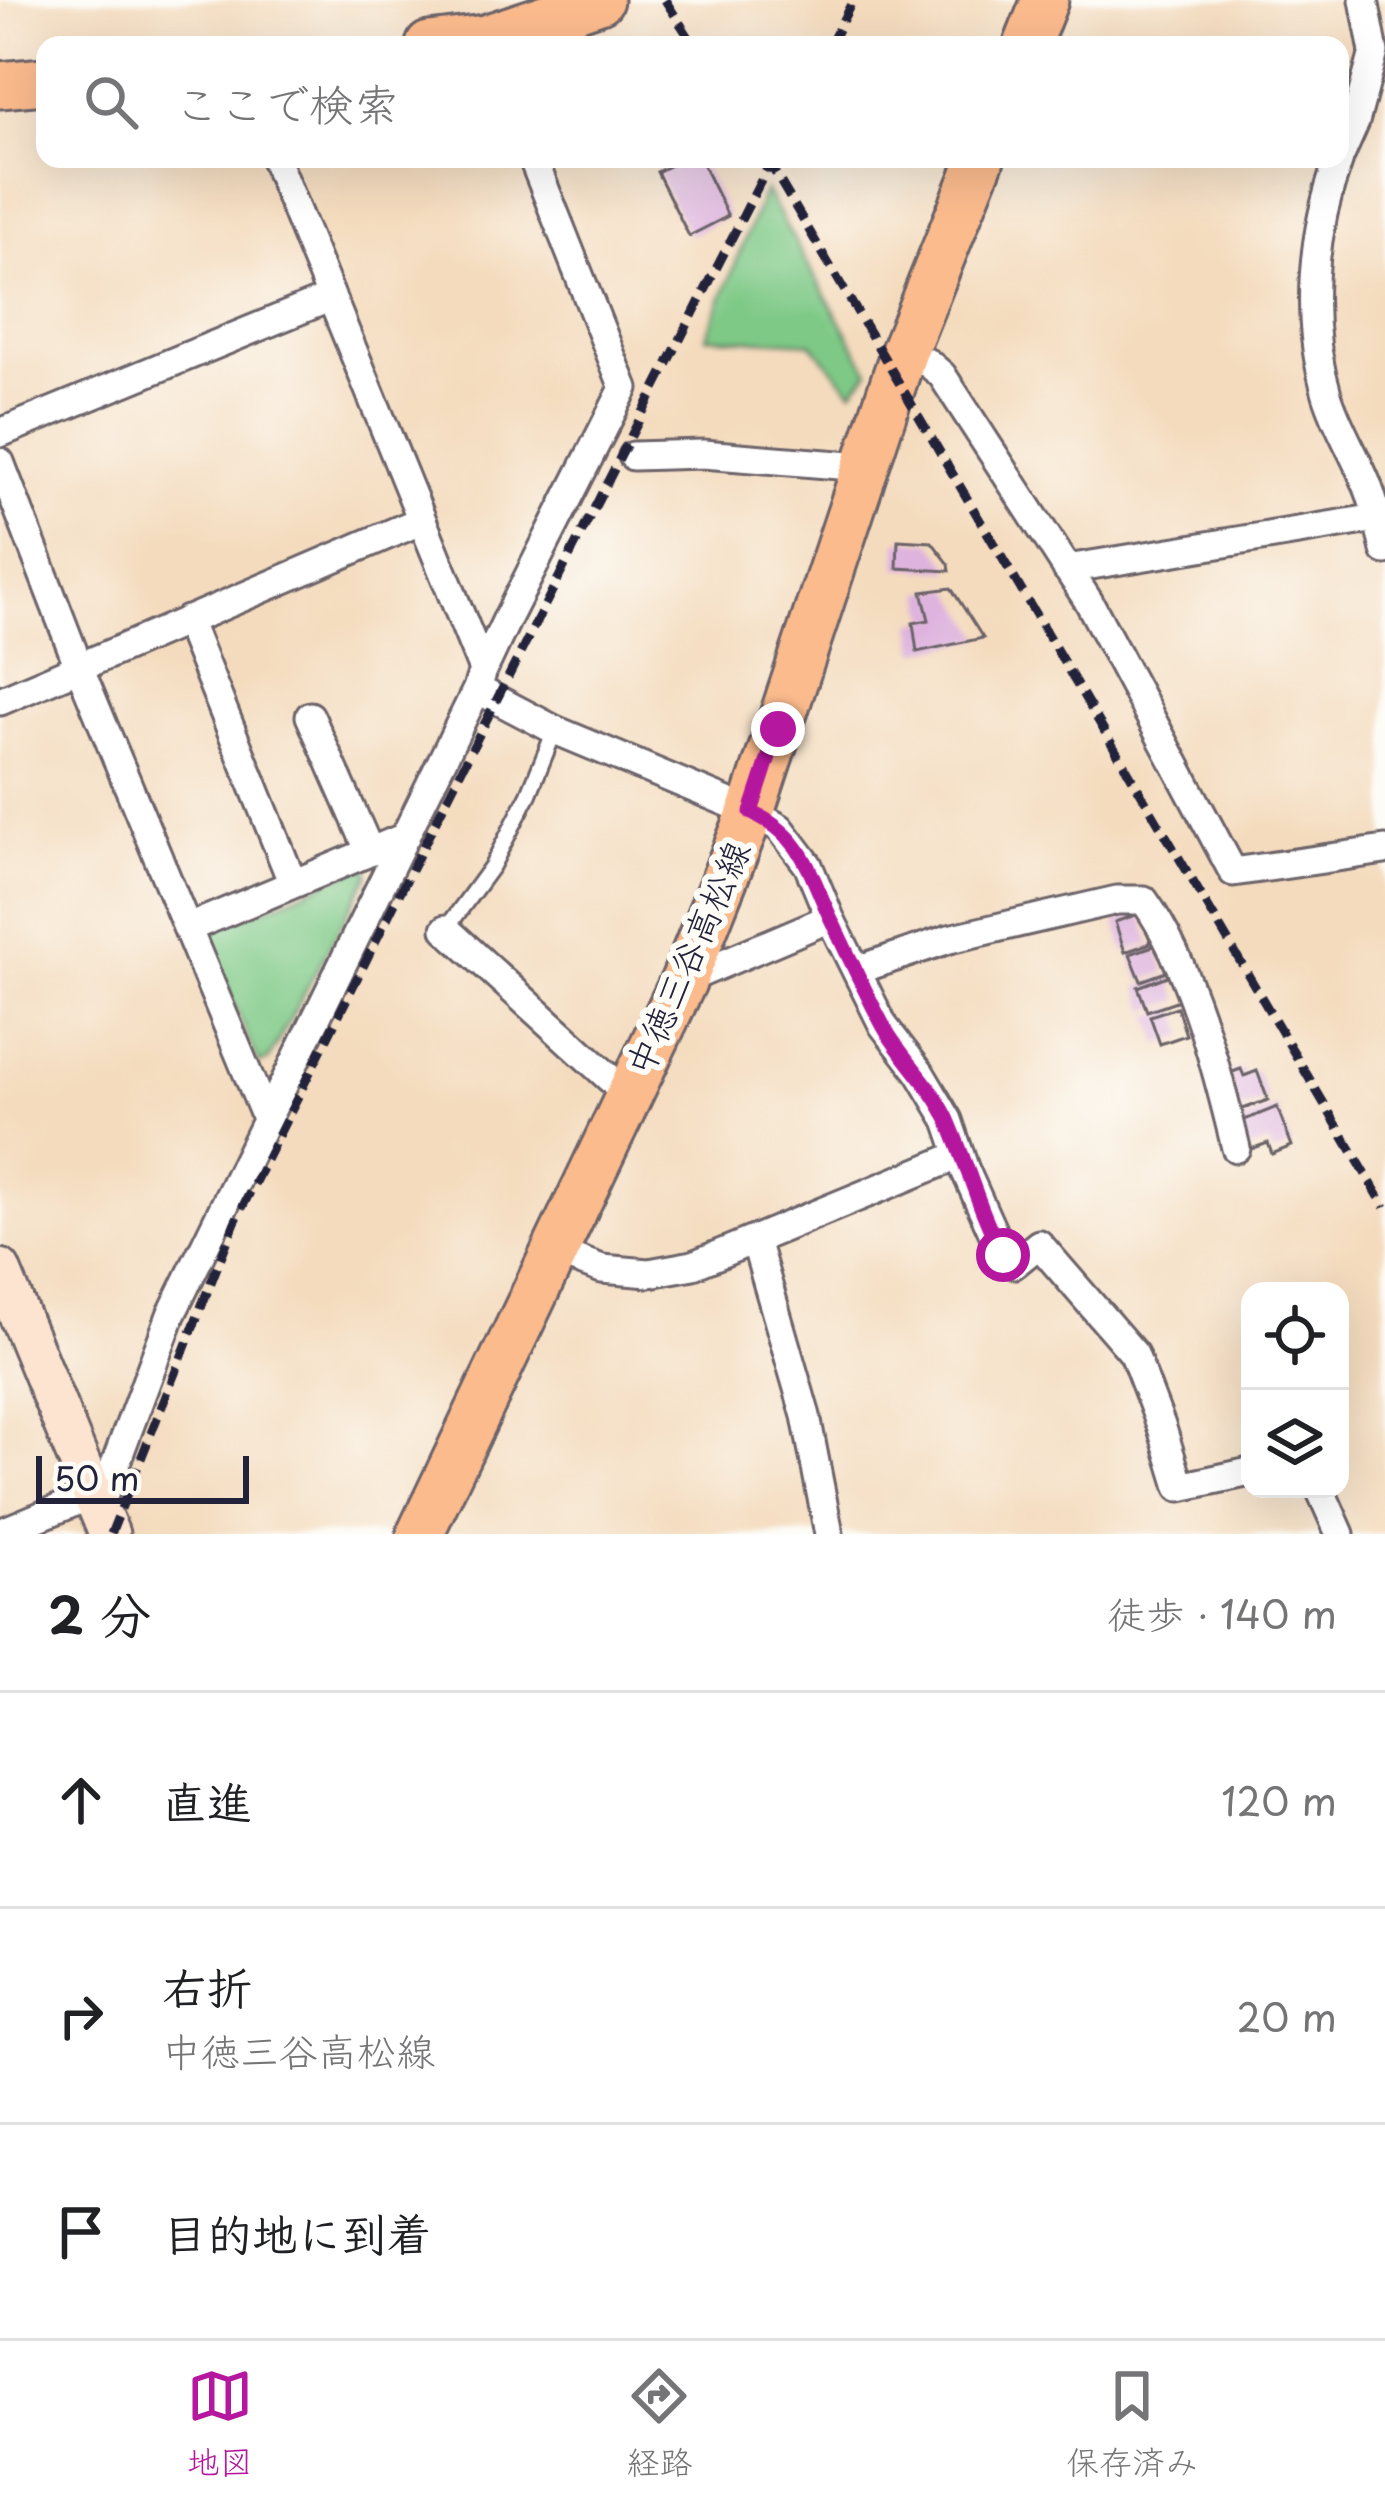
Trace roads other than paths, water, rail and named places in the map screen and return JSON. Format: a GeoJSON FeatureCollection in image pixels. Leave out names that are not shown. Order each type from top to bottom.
{"type":"FeatureCollection","features":[{"type":"Feature","properties":{"kind":"main road"},"geometry":{"type":"LineString","coordinates":[[502,36],[600,0]]}},
{"type":"Feature","properties":{"kind":"main road"},"geometry":{"type":"LineString","coordinates":[[1031,36],[1045,0]]}},
{"type":"Feature","properties":{"kind":"main road"},"geometry":{"type":"LineString","coordinates":[[0,85],[36,82]]}},
{"type":"Feature","properties":{"kind":"main road","name":"中徳三谷高松線"},"geometry":{"type":"LineString","coordinates":[[420,1534],[684,980],[751,812],[904,351],[977,168]]}},
{"type":"Feature","properties":{"kind":"street"},"geometry":{"type":"LineString","coordinates":[[1349,134],[1380,51],[1364,0]]}},
{"type":"Feature","properties":{"kind":"street"},"geometry":{"type":"LineString","coordinates":[[278,168],[480,680],[555,730],[751,812],[780,829],[818,886],[884,1025],[941,1108],[1008,1262],[1014,1264],[1039,1244],[1134,1354],[1180,1487],[1241,1474]]}},
{"type":"Feature","properties":{"kind":"street"},"geometry":{"type":"LineString","coordinates":[[98,1517],[171,1315],[625,388],[537,168]]}},
{"type":"Feature","properties":{"kind":"street"},"geometry":{"type":"LineString","coordinates":[[1336,168],[1316,245],[1315,331],[1328,396],[1357,461],[1385,550]]}},
{"type":"Feature","properties":{"kind":"street"},"geometry":{"type":"LineString","coordinates":[[0,433],[329,298]]}},
{"type":"Feature","properties":{"kind":"street"},"geometry":{"type":"LineString","coordinates":[[904,351],[942,375],[1089,602],[1232,872],[1385,850]]}},
{"type":"Feature","properties":{"kind":"street"},"geometry":{"type":"LineString","coordinates":[[633,456],[703,454],[865,467]]}},
{"type":"Feature","properties":{"kind":"street"},"geometry":{"type":"LineString","coordinates":[[1357,461],[1385,455]]}},
{"type":"Feature","properties":{"kind":"street"},"geometry":{"type":"LineString","coordinates":[[0,462],[266,1118]]}},
{"type":"Feature","properties":{"kind":"street"},"geometry":{"type":"LineString","coordinates":[[1067,569],[1378,518]]}},
{"type":"Feature","properties":{"kind":"street"},"geometry":{"type":"LineString","coordinates":[[0,701],[420,521]]}},
{"type":"Feature","properties":{"kind":"street"},"geometry":{"type":"LineString","coordinates":[[188,620],[292,884]]}},
{"type":"Feature","properties":{"kind":"street"},"geometry":{"type":"LineString","coordinates":[[310,716],[370,852]]}},
{"type":"Feature","properties":{"kind":"street"},"geometry":{"type":"LineString","coordinates":[[188,928],[405,837]]}},
{"type":"Feature","properties":{"kind":"street"},"geometry":{"type":"LineString","coordinates":[[856,970],[949,938],[1117,900],[1144,900],[1183,972],[1236,1148]]}},
{"type":"Feature","properties":{"kind":"street"},"geometry":{"type":"LineString","coordinates":[[684,980],[830,918]]}},
{"type":"Feature","properties":{"kind":"street"},"geometry":{"type":"LineString","coordinates":[[446,929],[628,1095]]}},
{"type":"Feature","properties":{"kind":"street"},"geometry":{"type":"LineString","coordinates":[[553,1251],[602,1269],[649,1273],[693,1265],[960,1155]]}},
{"type":"Feature","properties":{"kind":"street"},"geometry":{"type":"LineString","coordinates":[[755,1240],[806,1416],[829,1534]]}},
{"type":"Feature","properties":{"kind":"street"},"geometry":{"type":"LineString","coordinates":[[0,1269],[98,1517]]}},
{"type":"Feature","properties":{"kind":"street"},"geometry":{"type":"LineString","coordinates":[[1324,1498],[1340,1534]]}},
{"type":"Feature","properties":{"kind":"street"},"geometry":{"type":"LineString","coordinates":[[0,1533],[98,1517]]}},
{"type":"Feature","properties":{"kind":"lane"},"geometry":{"type":"LineString","coordinates":[[446,929],[492,866],[555,730]]}},
{"type":"Feature","properties":{"kind":"railway"},"geometry":{"type":"LineString","coordinates":[[665,0],[688,36]]}},
{"type":"Feature","properties":{"kind":"railway"},"geometry":{"type":"LineString","coordinates":[[835,36],[853,0]]}},
{"type":"Feature","properties":{"kind":"railway"},"geometry":{"type":"LineString","coordinates":[[111,1534],[235,1222],[767,168]]}},
{"type":"Feature","properties":{"kind":"railway"},"geometry":{"type":"LineString","coordinates":[[772,168],[1385,1207]]}}]}
